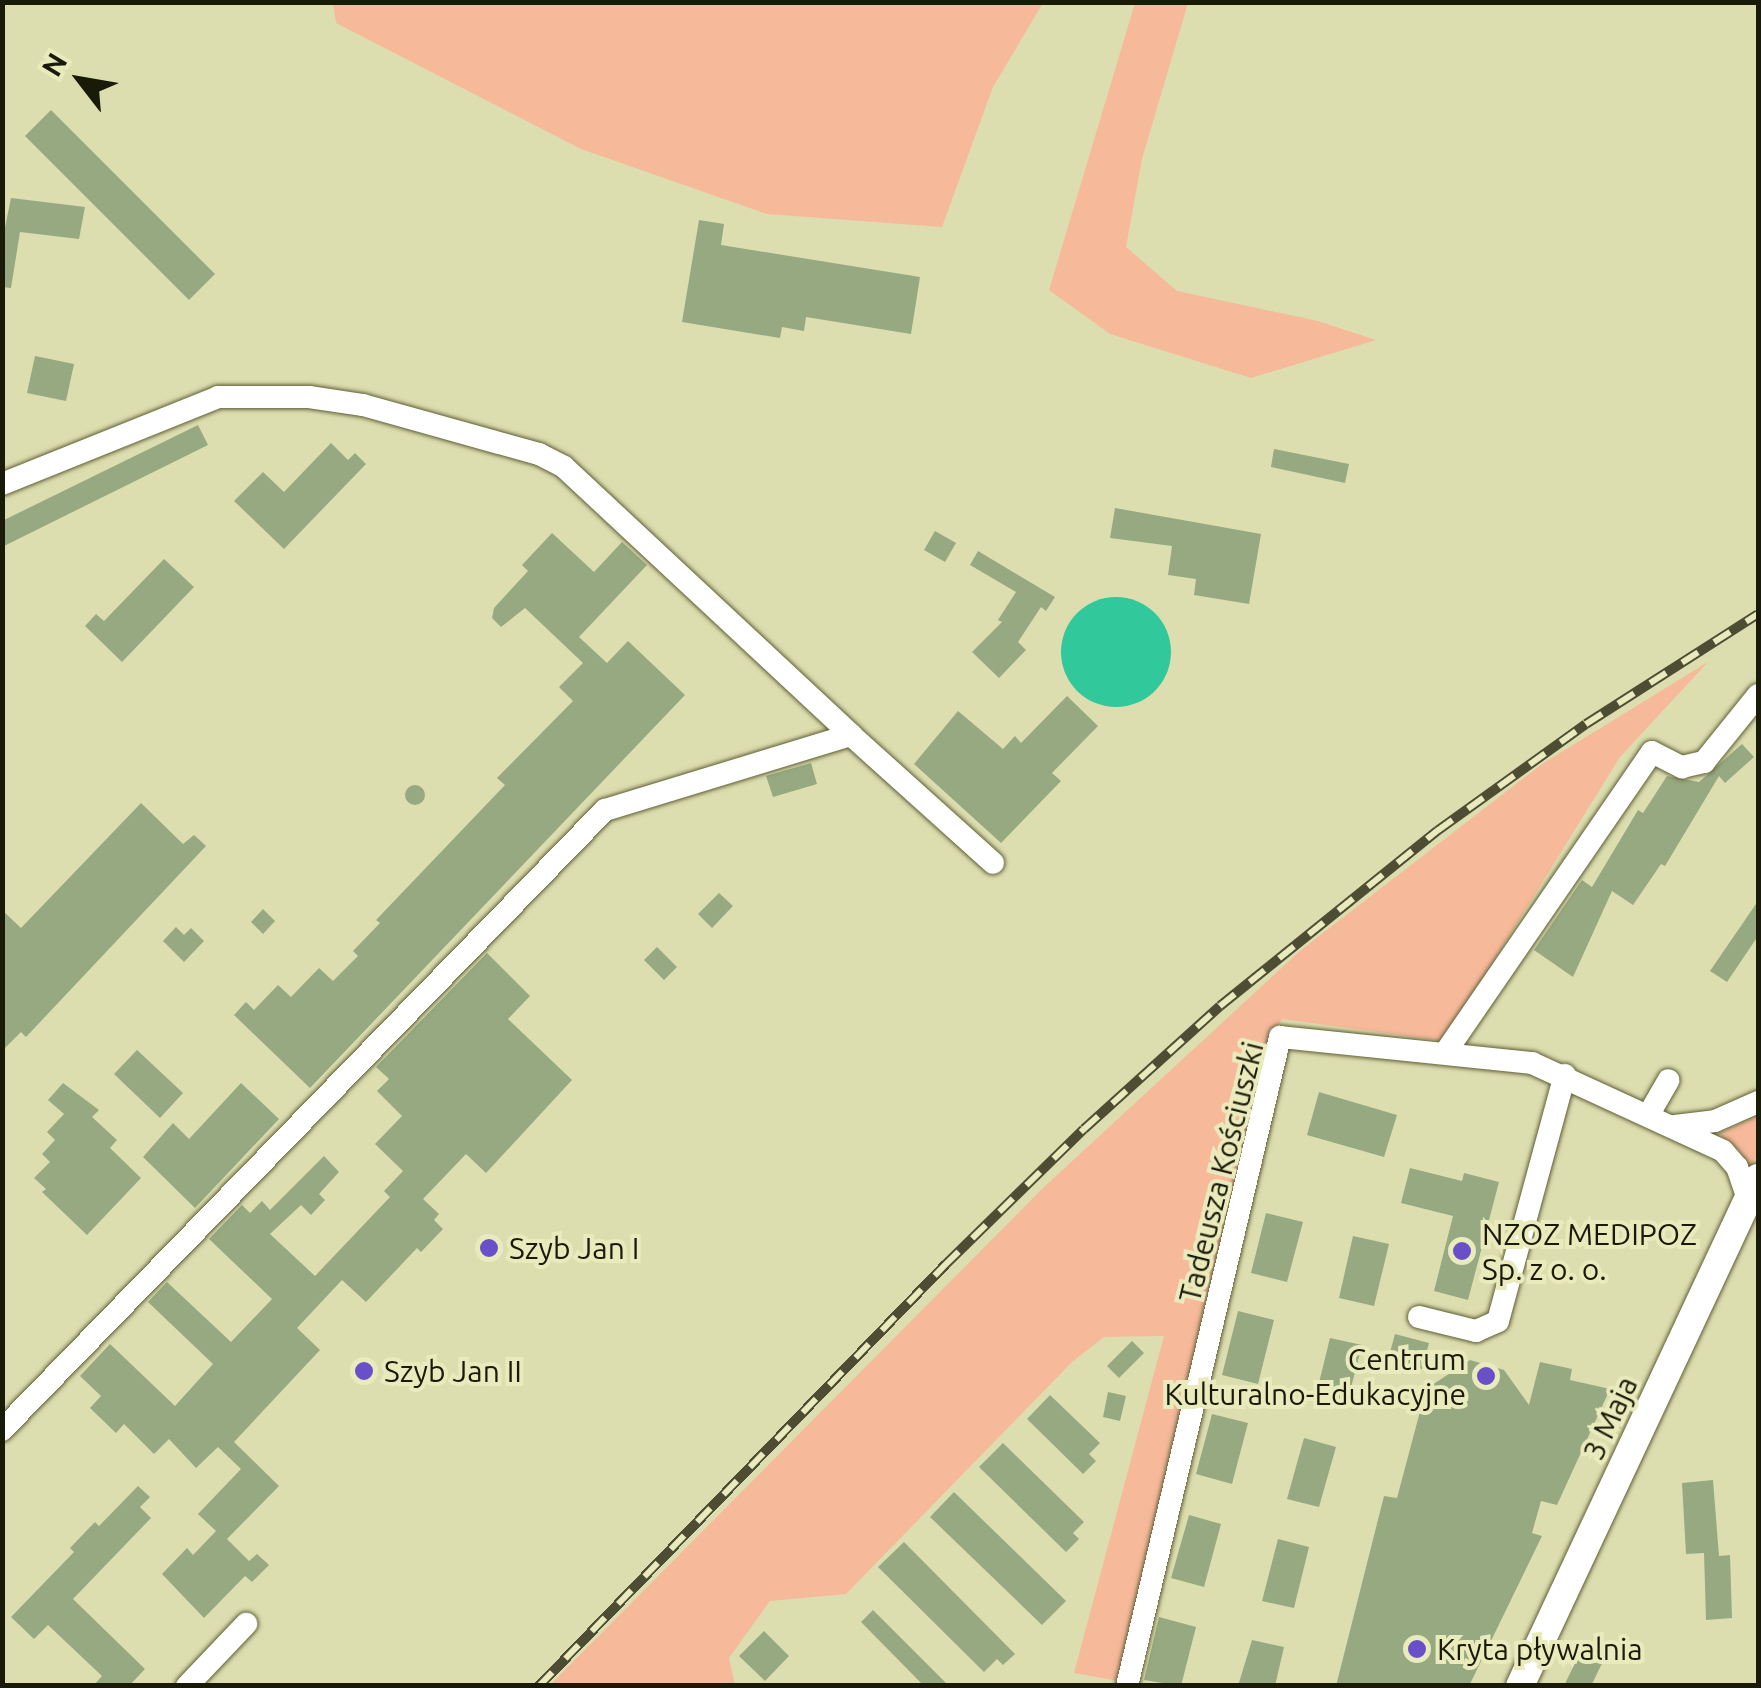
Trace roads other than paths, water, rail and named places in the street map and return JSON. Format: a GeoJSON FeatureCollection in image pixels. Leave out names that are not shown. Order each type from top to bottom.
{"type":"FeatureCollection","features":[{"type":"Feature","properties":{"kind":"main road","name":"3 Maja"},"geometry":{"type":"LineString","coordinates":[[1520,1686],[1754,1189]]}},
{"type":"Feature","properties":{"kind":"street"},"geometry":{"type":"LineString","coordinates":[[2,484],[218,396],[308,396],[363,405],[538,454],[564,467],[994,863]]}},
{"type":"Feature","properties":{"kind":"street"},"geometry":{"type":"LineString","coordinates":[[1445,1053],[1652,752],[1682,767],[1704,762],[1758,695]]}},
{"type":"Feature","properties":{"kind":"street"},"geometry":{"type":"LineString","coordinates":[[2,1430],[605,810],[851,735]]}},
{"type":"Feature","properties":{"kind":"street","name":"Tadeusza Kościuszki"},"geometry":{"type":"LineString","coordinates":[[1127,1686],[1280,1038],[1532,1063],[1676,1126],[1728,1155],[1754,1189]]}},
{"type":"Feature","properties":{"kind":"street"},"geometry":{"type":"LineString","coordinates":[[1419,1316],[1476,1331],[1498,1321],[1565,1075]]}},
{"type":"Feature","properties":{"kind":"street"},"geometry":{"type":"LineString","coordinates":[[1649,1114],[1670,1080]]}},
{"type":"Feature","properties":{"kind":"street"},"geometry":{"type":"LineString","coordinates":[[1676,1126],[1715,1121],[1758,1102]]}},
{"type":"Feature","properties":{"kind":"street"},"geometry":{"type":"LineString","coordinates":[[186,1686],[246,1624]]}},
{"type":"Feature","properties":{"kind":"railway"},"geometry":{"type":"LineString","coordinates":[[539,1686],[945,1265],[1084,1129],[1220,1006],[1437,831],[1586,724],[1758,614]]}},
{"type":"Feature","properties":{"kind":"place","name":"Szyb Jan I"},"geometry":{"type":"Point","coordinates":[489,1248]}},
{"type":"Feature","properties":{"kind":"place","name":"NZOZ MEDIPOZ Sp. z o. o."},"geometry":{"type":"Point","coordinates":[1462,1251]}},
{"type":"Feature","properties":{"kind":"place","name":"Szyb Jan II"},"geometry":{"type":"Point","coordinates":[364,1371]}},
{"type":"Feature","properties":{"kind":"place","name":"Centrum Kulturalno-Edukacyjne"},"geometry":{"type":"Point","coordinates":[1486,1376]}},
{"type":"Feature","properties":{"kind":"place","name":"Kryta pływalnia"},"geometry":{"type":"Point","coordinates":[1417,1649]}}]}
